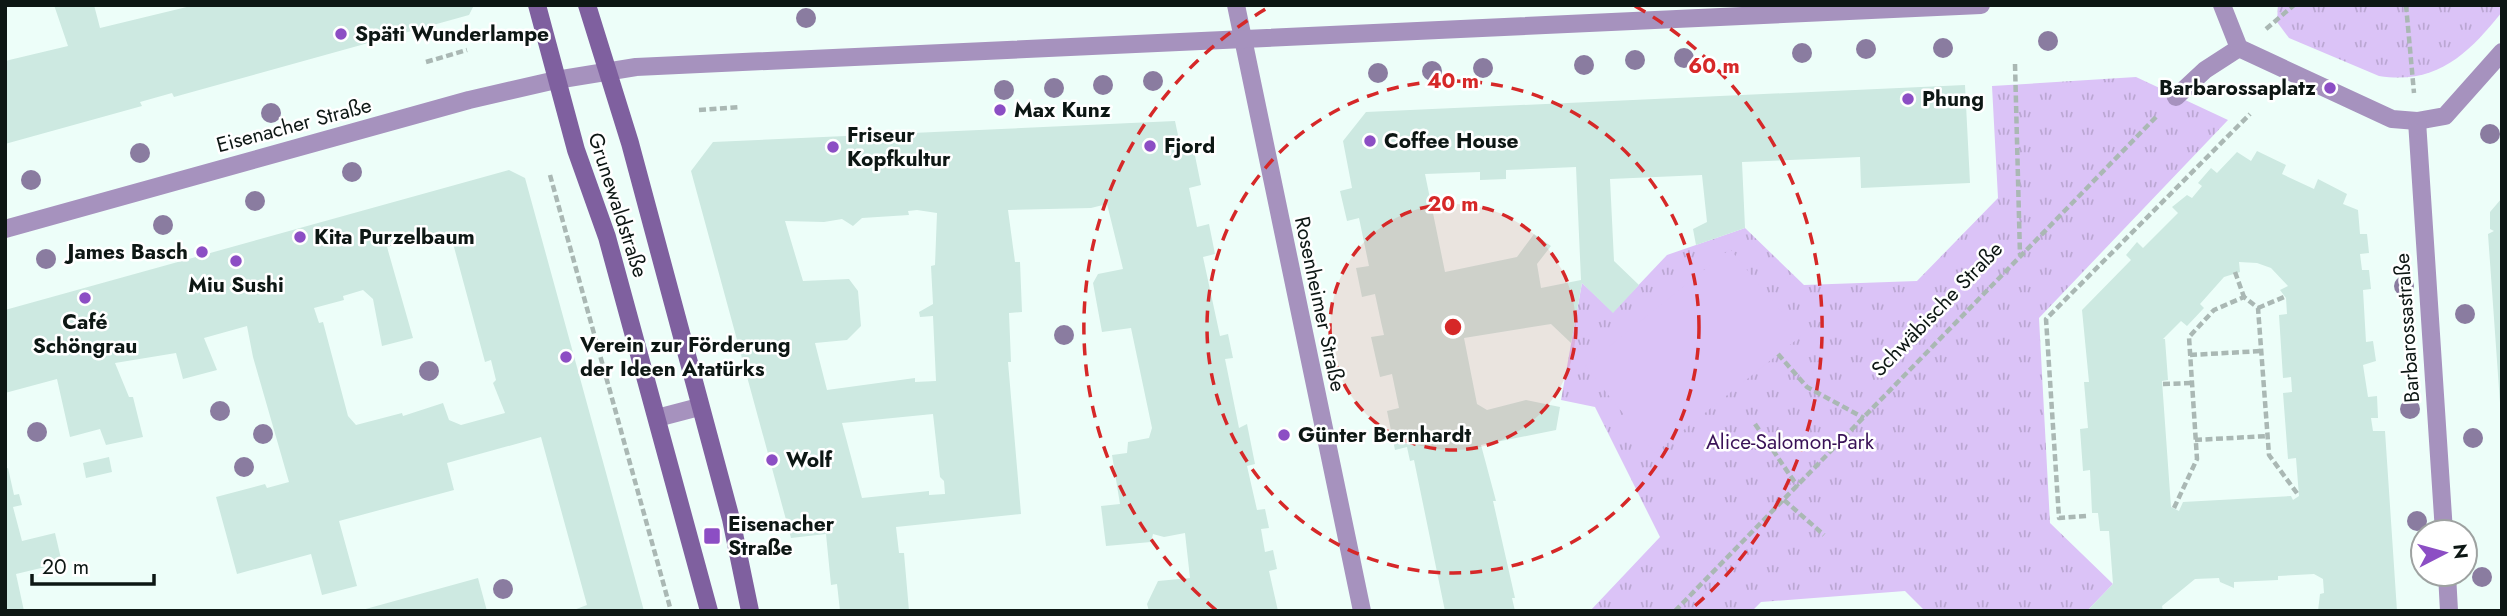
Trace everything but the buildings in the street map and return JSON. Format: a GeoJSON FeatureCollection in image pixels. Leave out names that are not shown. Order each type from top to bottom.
{"type":"FeatureCollection","features":[{"type":"Feature","properties":{"kind":"main road","name":"Grunewaldstraße"},"geometry":{"type":"LineString","coordinates":[[537,5],[556,80],[607,237],[709,611]]}},
{"type":"Feature","properties":{"kind":"main road","name":"Grunewaldstraße"},"geometry":{"type":"LineString","coordinates":[[587,5],[634,154],[699,407],[731,519],[750,611]]}},
{"type":"Feature","properties":{"kind":"street","name":"Rosenheimer Straße"},"geometry":{"type":"LineString","coordinates":[[1236,5],[1362,611]]}},
{"type":"Feature","properties":{"kind":"street","name":"Eisenacher Straße"},"geometry":{"type":"LineString","coordinates":[[5,229],[469,100],[556,80],[671,63],[1242,39],[1813,9],[1981,5]]}},
{"type":"Feature","properties":{"kind":"street"},"geometry":{"type":"LineString","coordinates":[[2222,5],[2239,47],[2392,119],[2417,121],[2445,116],[2502,52]]}},
{"type":"Feature","properties":{"kind":"street"},"geometry":{"type":"LineString","coordinates":[[2176,97],[2205,70],[2239,47]]}},
{"type":"Feature","properties":{"kind":"street","name":"Barbarossastraße"},"geometry":{"type":"LineString","coordinates":[[2417,121],[2443,518]]}},
{"type":"Feature","properties":{"kind":"street"},"geometry":{"type":"LineString","coordinates":[[657,418],[699,407]]}},
{"type":"Feature","properties":{"kind":"street"},"geometry":{"type":"LineString","coordinates":[[2447,588],[2449,611]]}},
{"type":"Feature","properties":{"kind":"path"},"geometry":{"type":"LineString","coordinates":[[2406,5],[2417,121]]}},
{"type":"Feature","properties":{"kind":"path"},"geometry":{"type":"LineString","coordinates":[[426,62],[467,50]]}},
{"type":"Feature","properties":{"kind":"path"},"geometry":{"type":"LineString","coordinates":[[2015,64],[2020,256]]}},
{"type":"Feature","properties":{"kind":"path","name":"Schwäbische Straße"},"geometry":{"type":"LineString","coordinates":[[1675,611],[2176,97]]}},
{"type":"Feature","properties":{"kind":"path"},"geometry":{"type":"LineString","coordinates":[[699,110],[740,107]]}},
{"type":"Feature","properties":{"kind":"path"},"geometry":{"type":"LineString","coordinates":[[2086,516],[2060,518],[2046,319],[2250,114]]}},
{"type":"Feature","properties":{"kind":"path"},"geometry":{"type":"LineString","coordinates":[[550,175],[671,611]]}},
{"type":"Feature","properties":{"kind":"path"},"geometry":{"type":"LineString","coordinates":[[2235,272],[2244,297],[2258,307]]}},
{"type":"Feature","properties":{"kind":"path"},"geometry":{"type":"LineString","coordinates":[[2174,508],[2197,459],[2189,337],[2214,310],[2244,297]]}},
{"type":"Feature","properties":{"kind":"path"},"geometry":{"type":"LineString","coordinates":[[2258,307],[2284,297]]}},
{"type":"Feature","properties":{"kind":"path"},"geometry":{"type":"LineString","coordinates":[[2258,307],[2269,455],[2299,496]]}},
{"type":"Feature","properties":{"kind":"path"},"geometry":{"type":"LineString","coordinates":[[2190,355],[2261,351]]}},
{"type":"Feature","properties":{"kind":"path"},"geometry":{"type":"LineString","coordinates":[[1778,354],[1807,387],[1864,418]]}},
{"type":"Feature","properties":{"kind":"path"},"geometry":{"type":"LineString","coordinates":[[2163,384],[2192,383]]}},
{"type":"Feature","properties":{"kind":"path"},"geometry":{"type":"LineString","coordinates":[[1755,424],[1798,487]]}},
{"type":"Feature","properties":{"kind":"path"},"geometry":{"type":"LineString","coordinates":[[2195,440],[2268,436]]}},
{"type":"Feature","properties":{"kind":"path"},"geometry":{"type":"LineString","coordinates":[[1784,500],[1824,535]]}},
{"type":"Feature","properties":{"kind":"green space"},"geometry":{"type":"Polygon","coordinates":[[[2278,5],[2502,5],[2502,12],[2477,41],[2450,63],[2418,76],[2400,78],[2379,76],[2289,38],[2277,22],[2278,5]]]}},
{"type":"Feature","properties":{"kind":"green space","name":"Alice-Salomon-Park"},"geometry":{"type":"Polygon","coordinates":[[[2136,77],[2228,120],[2039,318],[2050,523],[2113,584],[2087,611],[1925,611],[1905,591],[1761,602],[1752,611],[1590,611],[1660,537],[1595,407],[1561,400],[1582,283],[1613,312],[1667,255],[1745,228],[1804,285],[1917,281],[1998,198],[1992,86],[2136,77]]]}},
{"type":"Feature","properties":{"kind":"green space"},"geometry":{"type":"Polygon","coordinates":[[[1730,249],[1801,336],[1655,453],[1585,366],[1730,249]]]}},
{"type":"Feature","properties":{"kind":"place","name":"Späti Wunderlampe"},"geometry":{"type":"Point","coordinates":[341,34]}},
{"type":"Feature","properties":{"kind":"place","name":"Barbarossaplatz"},"geometry":{"type":"Point","coordinates":[2330,88]}},
{"type":"Feature","properties":{"kind":"place","name":"Phung"},"geometry":{"type":"Point","coordinates":[1908,99]}},
{"type":"Feature","properties":{"kind":"place","name":"Max Kunz"},"geometry":{"type":"Point","coordinates":[1000,110]}},
{"type":"Feature","properties":{"kind":"place","name":"Coffee House"},"geometry":{"type":"Point","coordinates":[1370,141]}},
{"type":"Feature","properties":{"kind":"place","name":"Fjord"},"geometry":{"type":"Point","coordinates":[1150,146]}},
{"type":"Feature","properties":{"kind":"place","name":"Friseur Kopfkultur"},"geometry":{"type":"Point","coordinates":[833,147]}},
{"type":"Feature","properties":{"kind":"place","name":"Kita Purzelbaum"},"geometry":{"type":"Point","coordinates":[300,237]}},
{"type":"Feature","properties":{"kind":"place","name":"James Basch"},"geometry":{"type":"Point","coordinates":[202,252]}},
{"type":"Feature","properties":{"kind":"place","name":"Miu Sushi"},"geometry":{"type":"Point","coordinates":[236,261]}},
{"type":"Feature","properties":{"kind":"place","name":"Café Schöngrau"},"geometry":{"type":"Point","coordinates":[85,298]}},
{"type":"Feature","properties":{"kind":"place","name":"Verein zur Förderung der Ideen Atatürks"},"geometry":{"type":"Point","coordinates":[566,357]}},
{"type":"Feature","properties":{"kind":"place","name":"Günter Bernhardt"},"geometry":{"type":"Point","coordinates":[1284,435]}},
{"type":"Feature","properties":{"kind":"place","name":"Wolf"},"geometry":{"type":"Point","coordinates":[772,460]}},
{"type":"Feature","properties":{"kind":"place","name":"Eisenacher Straße"},"geometry":{"type":"Point","coordinates":[712,536]}}]}
